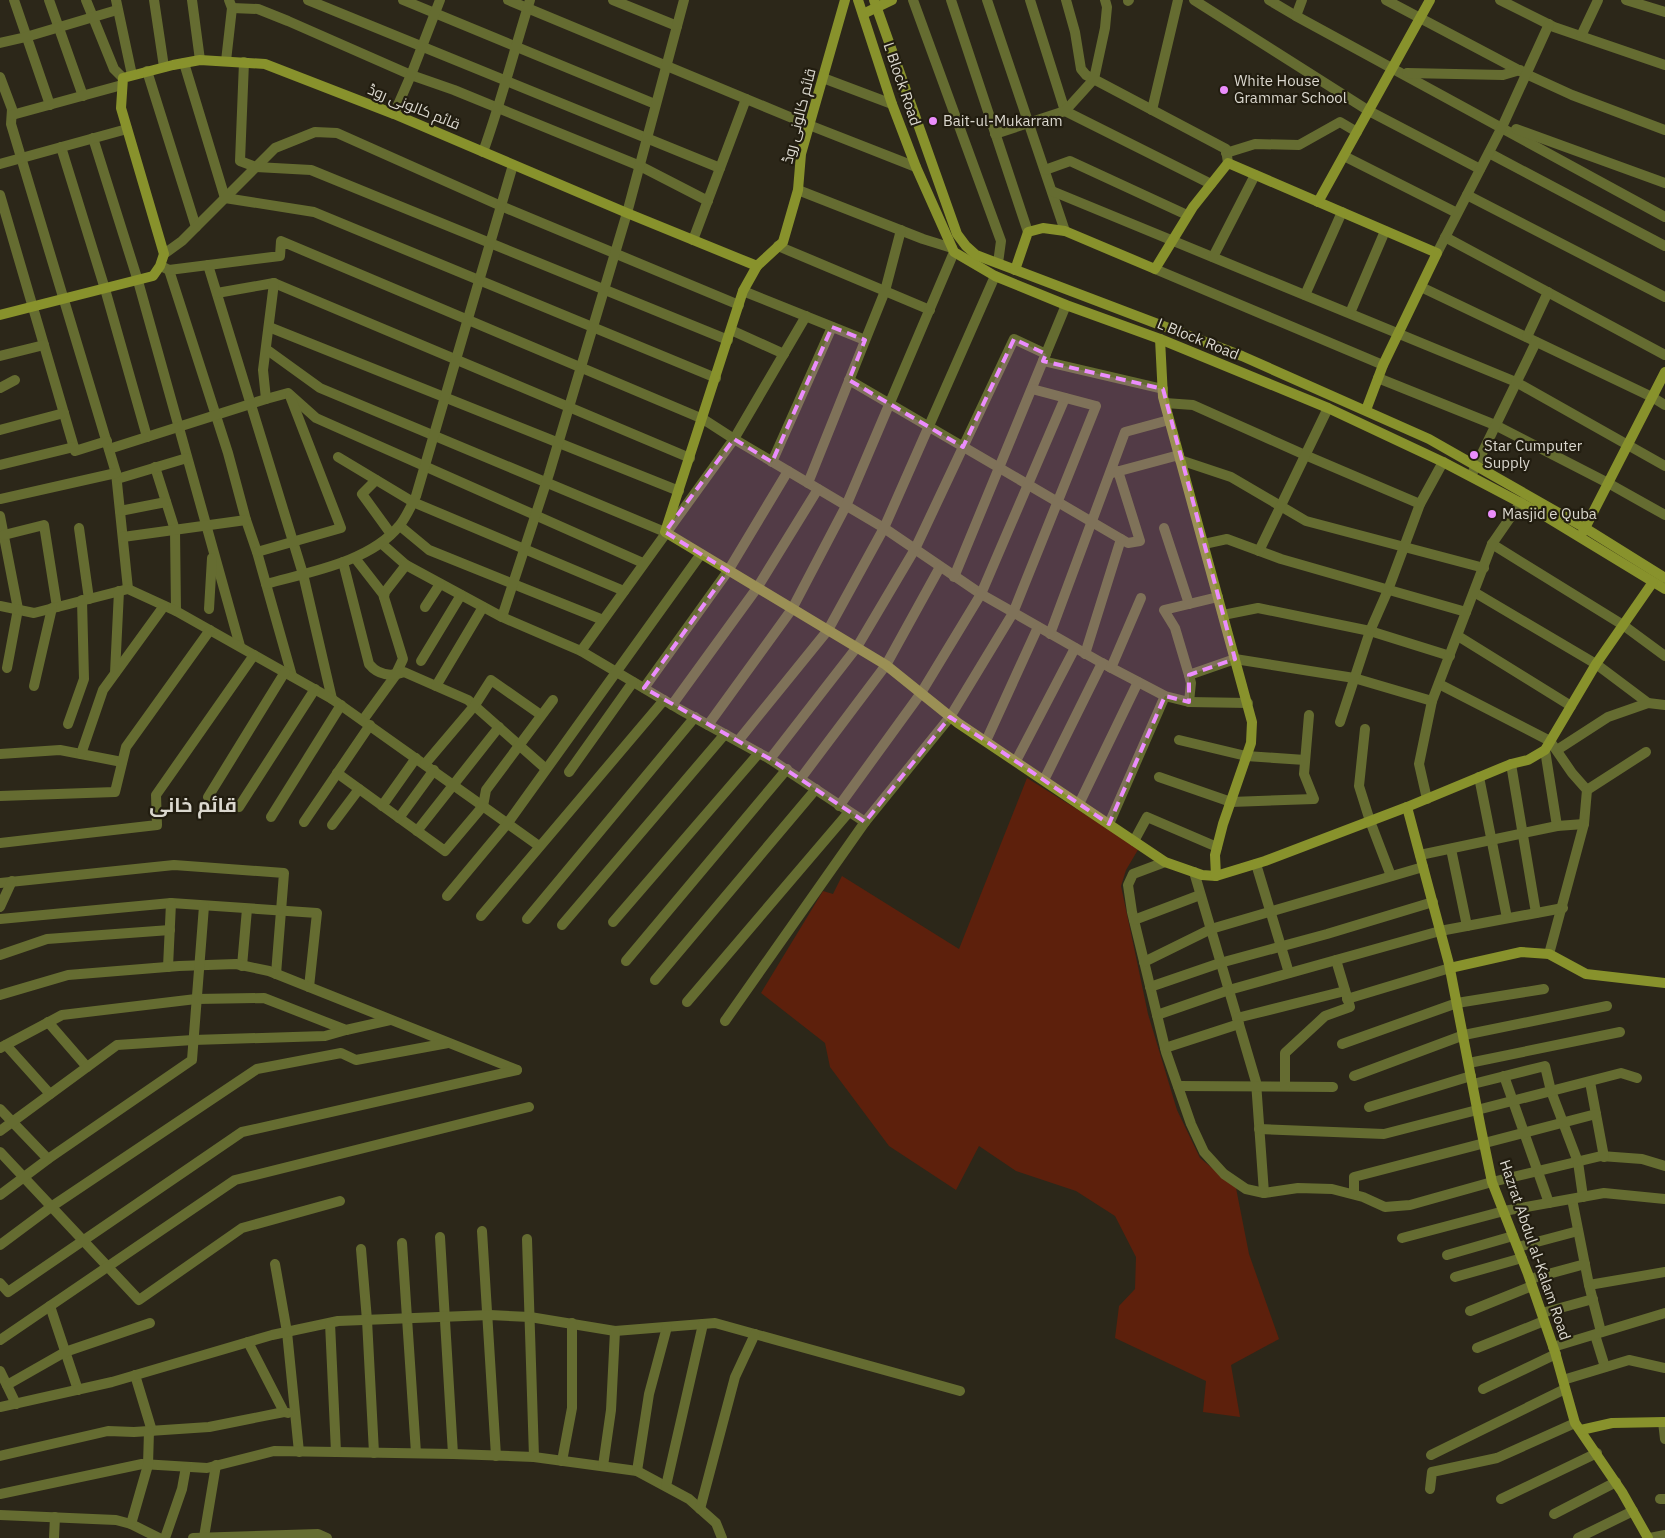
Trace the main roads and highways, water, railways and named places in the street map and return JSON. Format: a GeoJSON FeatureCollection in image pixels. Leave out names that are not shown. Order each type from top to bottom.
{"type":"FeatureCollection","features":[{"type":"Feature","properties":{"kind":"place","name":"White House Grammar School"},"geometry":{"type":"Point","coordinates":[1224,90]}},
{"type":"Feature","properties":{"kind":"place","name":"Bait-ul-Mukarram"},"geometry":{"type":"Point","coordinates":[933,121]}},
{"type":"Feature","properties":{"kind":"place","name":"Star Cumputer Supply"},"geometry":{"type":"Point","coordinates":[1474,455]}},
{"type":"Feature","properties":{"kind":"place","name":"Masjid e Quba"},"geometry":{"type":"Point","coordinates":[1492,514]}},
{"type":"Feature","properties":{"kind":"district","name":"قائم خانى"},"geometry":{"type":"Point","coordinates":[193,805]}}]}
